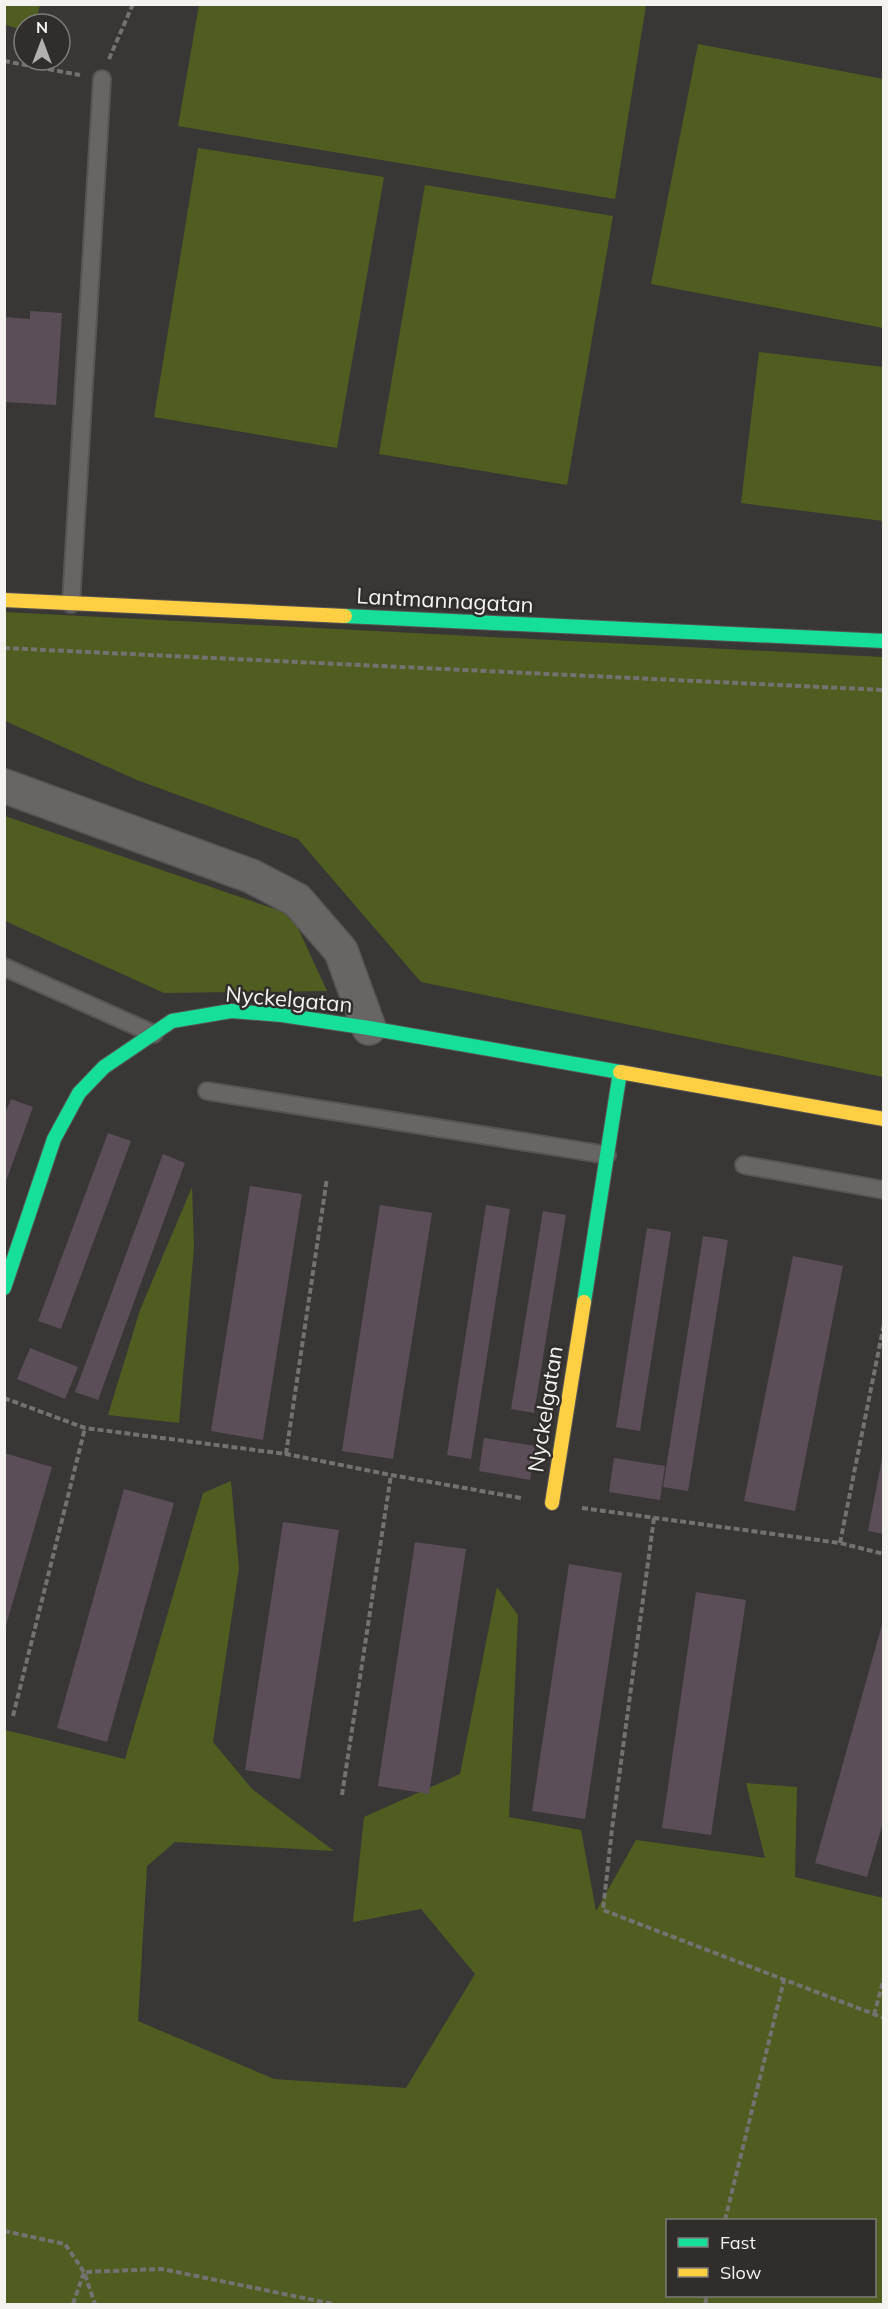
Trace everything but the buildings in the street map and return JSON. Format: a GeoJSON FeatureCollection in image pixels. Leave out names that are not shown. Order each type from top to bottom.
{"type":"FeatureCollection","features":[{"type":"Feature","properties":{"kind":"street","name":"Lantmannagatan"},"geometry":{"type":"LineString","coordinates":[[4,600],[884,641]]}},
{"type":"Feature","properties":{"kind":"street"},"geometry":{"type":"LineString","coordinates":[[4,786],[251,876],[297,900],[341,951],[369,1028]]}},
{"type":"Feature","properties":{"kind":"street","name":"Nyckelgatan"},"geometry":{"type":"LineString","coordinates":[[4,1288],[54,1139],[79,1093],[104,1066],[172,1021],[231,1011],[282,1015],[369,1028],[884,1119]]}},
{"type":"Feature","properties":{"kind":"street","name":"Nyckelgatan"},"geometry":{"type":"LineString","coordinates":[[552,1503],[620,1072]]}},
{"type":"Feature","properties":{"kind":"lane"},"geometry":{"type":"LineString","coordinates":[[71,604],[102,79]]}},
{"type":"Feature","properties":{"kind":"lane"},"geometry":{"type":"LineString","coordinates":[[4,967],[154,1034]]}},
{"type":"Feature","properties":{"kind":"lane"},"geometry":{"type":"LineString","coordinates":[[207,1091],[607,1155]]}},
{"type":"Feature","properties":{"kind":"lane"},"geometry":{"type":"LineString","coordinates":[[744,1165],[884,1190]]}},
{"type":"Feature","properties":{"kind":"path"},"geometry":{"type":"LineString","coordinates":[[4,61],[102,79],[133,4]]}},
{"type":"Feature","properties":{"kind":"path"},"geometry":{"type":"LineString","coordinates":[[4,648],[884,690]]}},
{"type":"Feature","properties":{"kind":"path"},"geometry":{"type":"LineString","coordinates":[[286,1454],[327,1178]]}},
{"type":"Feature","properties":{"kind":"path"},"geometry":{"type":"LineString","coordinates":[[840,1543],[884,1324]]}},
{"type":"Feature","properties":{"kind":"path"},"geometry":{"type":"LineString","coordinates":[[4,1398],[85,1428],[286,1454],[552,1503],[840,1543],[884,1554]]}},
{"type":"Feature","properties":{"kind":"path"},"geometry":{"type":"LineString","coordinates":[[14,1716],[85,1428]]}},
{"type":"Feature","properties":{"kind":"path"},"geometry":{"type":"LineString","coordinates":[[342,1795],[391,1475]]}},
{"type":"Feature","properties":{"kind":"path"},"geometry":{"type":"LineString","coordinates":[[654,1518],[603,1910],[884,2018]]}},
{"type":"Feature","properties":{"kind":"path"},"geometry":{"type":"LineString","coordinates":[[874,2014],[884,1978]]}},
{"type":"Feature","properties":{"kind":"path"},"geometry":{"type":"LineString","coordinates":[[726,2219],[784,1980]]}},
{"type":"Feature","properties":{"kind":"path"},"geometry":{"type":"LineString","coordinates":[[4,2231],[65,2244],[84,2272],[95,2304]]}},
{"type":"Feature","properties":{"kind":"path"},"geometry":{"type":"LineString","coordinates":[[84,2272],[162,2269],[333,2304]]}},
{"type":"Feature","properties":{"kind":"path"},"geometry":{"type":"LineString","coordinates":[[73,2304],[84,2272]]}},
{"type":"Feature","properties":{"kind":"green space"},"geometry":{"type":"Polygon","coordinates":[[[4,5],[40,5],[38,12],[12,12],[12,27],[5,25],[4,5]]]}},
{"type":"Feature","properties":{"kind":"green space"},"geometry":{"type":"Polygon","coordinates":[[[199,5],[646,5],[615,199],[178,126],[199,5]]]}},
{"type":"Feature","properties":{"kind":"green space"},"geometry":{"type":"Polygon","coordinates":[[[698,44],[883,79],[883,328],[651,284],[698,44]]]}},
{"type":"Feature","properties":{"kind":"green space"},"geometry":{"type":"Polygon","coordinates":[[[198,148],[384,177],[337,448],[154,417],[198,148]]]}},
{"type":"Feature","properties":{"kind":"green space"},"geometry":{"type":"Polygon","coordinates":[[[425,185],[613,216],[567,485],[379,454],[425,185]]]}},
{"type":"Feature","properties":{"kind":"green space"},"geometry":{"type":"Polygon","coordinates":[[[759,352],[883,367],[883,521],[741,503],[759,352]]]}},
{"type":"Feature","properties":{"kind":"green space"},"geometry":{"type":"Polygon","coordinates":[[[4,612],[883,657],[883,1077],[421,982],[298,839],[137,780],[5,721],[4,612]]]}},
{"type":"Feature","properties":{"kind":"green space"},"geometry":{"type":"Polygon","coordinates":[[[5,816],[292,915],[327,991],[164,993],[5,921],[5,816]]]}},
{"type":"Feature","properties":{"kind":"green space"},"geometry":{"type":"Polygon","coordinates":[[[192,1187],[194,1247],[179,1423],[108,1415],[140,1310],[192,1187]]]}},
{"type":"Feature","properties":{"kind":"green space"},"geometry":{"type":"Polygon","coordinates":[[[231,1481],[239,1568],[213,1742],[252,1789],[334,1851],[175,1842],[147,1866],[138,2021],[274,2079],[406,2088],[475,1974],[421,1909],[353,1922],[364,1817],[460,1774],[497,1587],[518,1615],[509,1817],[581,1830],[596,1911],[636,1840],[765,1858],[746,1783],[797,1787],[795,1877],[883,1898],[883,2304],[5,2304],[5,1730],[125,1759],[203,1493],[231,1481]]]}},
{"type":"Feature","properties":{"kind":"traffic: fast"},"geometry":{"type":"LineString","coordinates":[[345,616],[884,641]]}},
{"type":"Feature","properties":{"kind":"traffic: fast"},"geometry":{"type":"LineString","coordinates":[[4,1288],[54,1139],[79,1093],[104,1067],[172,1021],[231,1011],[282,1015],[620,1072]]}},
{"type":"Feature","properties":{"kind":"traffic: fast"},"geometry":{"type":"LineString","coordinates":[[584,1302],[620,1072]]}},
{"type":"Feature","properties":{"kind":"traffic: slow"},"geometry":{"type":"LineString","coordinates":[[4,600],[345,616]]}},
{"type":"Feature","properties":{"kind":"traffic: slow"},"geometry":{"type":"LineString","coordinates":[[620,1072],[884,1119]]}},
{"type":"Feature","properties":{"kind":"traffic: slow"},"geometry":{"type":"LineString","coordinates":[[552,1503],[584,1302]]}}]}
